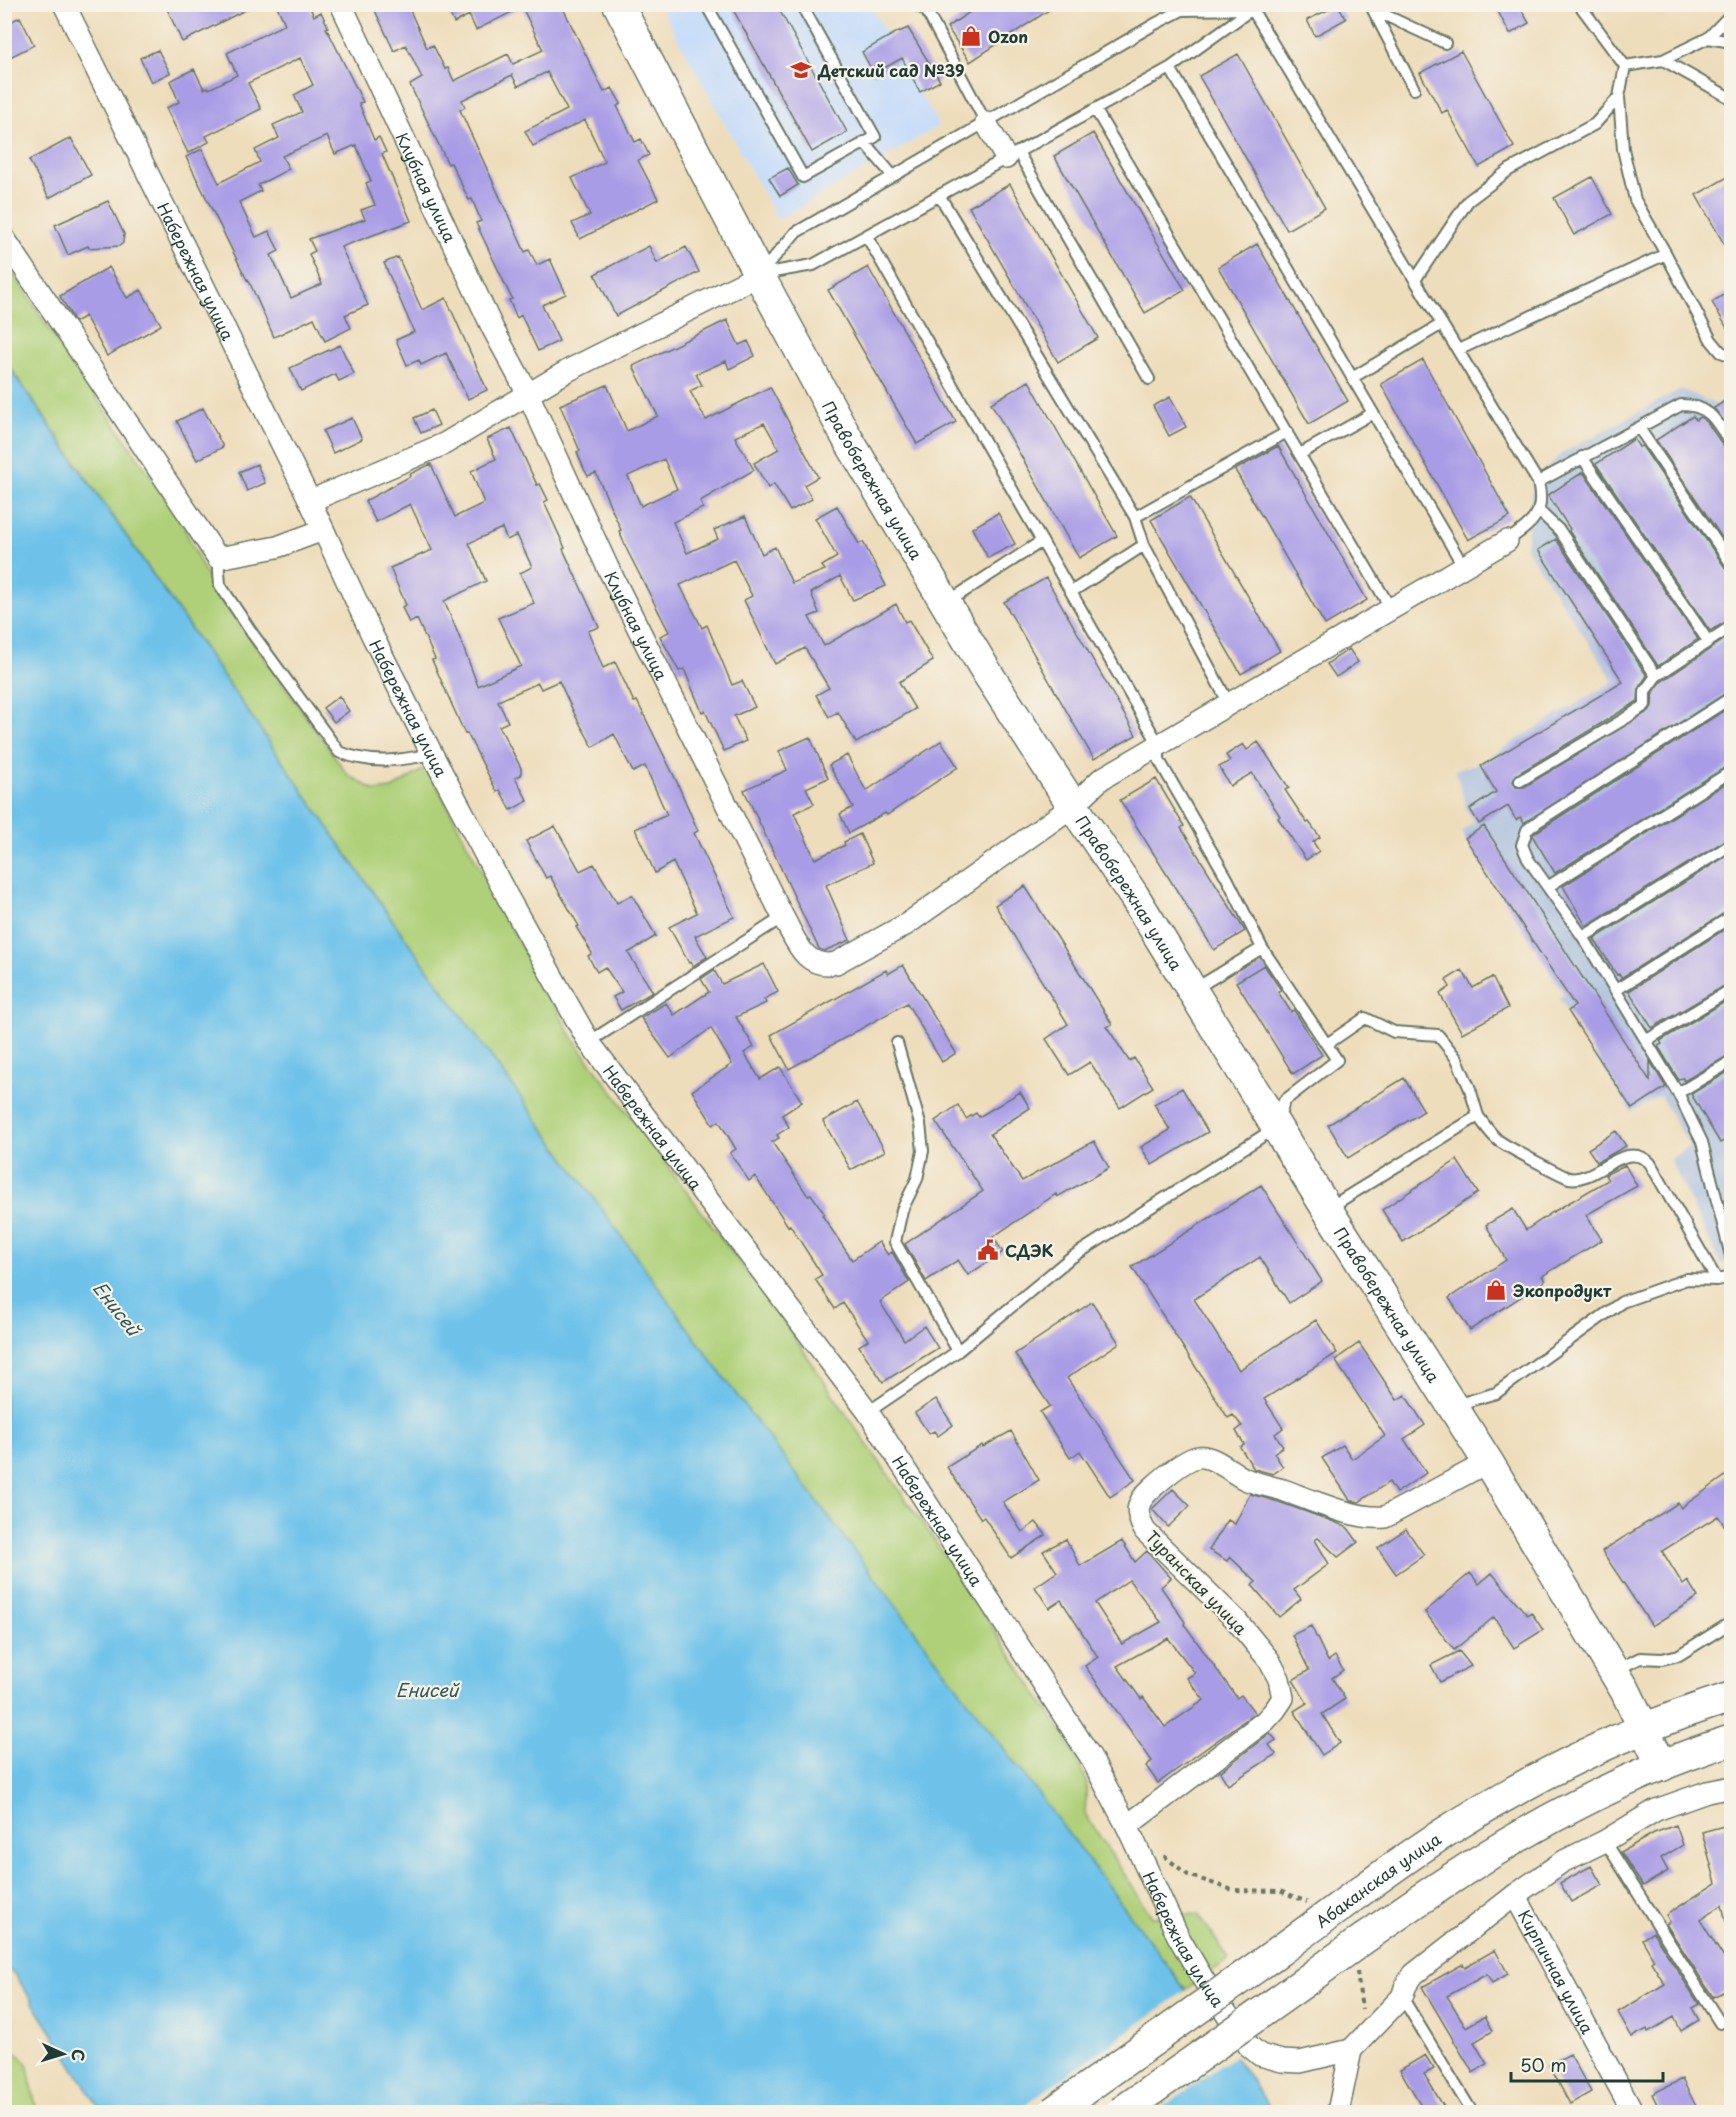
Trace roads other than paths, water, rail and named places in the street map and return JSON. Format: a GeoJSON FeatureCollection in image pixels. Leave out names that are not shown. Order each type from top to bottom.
{"type":"FeatureCollection","features":[{"type":"Feature","properties":{"kind":"street","name":"Набережная улица"},"geometry":{"type":"LineString","coordinates":[[64,4],[310,501],[373,638],[507,896],[589,1042],[868,1412],[1090,1756],[1127,1826],[1178,1936],[1249,2046],[1260,2055],[1282,2061],[1300,2062],[1351,2050]]}},
{"type":"Feature","properties":{"kind":"street","name":"Клубная улица"},"geometry":{"type":"LineString","coordinates":[[341,4],[493,329],[528,394],[608,568],[783,917],[804,955],[813,962],[824,966],[836,963],[907,924],[1073,806],[1101,778],[1507,541]]}},
{"type":"Feature","properties":{"kind":"street","name":"Правобережная улица"},"geometry":{"type":"LineString","coordinates":[[618,4],[846,436],[945,603],[1073,806],[1134,896],[1327,1209],[1488,1462],[1613,1671],[1645,1728],[1662,1766]]}},
{"type":"Feature","properties":{"kind":"street"},"geometry":{"type":"LineString","coordinates":[[986,123],[1012,155]]}},
{"type":"Feature","properties":{"kind":"street"},"geometry":{"type":"LineString","coordinates":[[4,238],[218,558],[277,547],[322,530]]}},
{"type":"Feature","properties":{"kind":"street"},"geometry":{"type":"LineString","coordinates":[[310,501],[444,444],[569,370],[759,275]]}},
{"type":"Feature","properties":{"kind":"street","name":"Туранская улица"},"geometry":{"type":"LineString","coordinates":[[1127,1826],[1265,1721],[1282,1698],[1279,1679],[1269,1660],[1236,1620],[1145,1532],[1137,1517],[1139,1503],[1144,1495],[1163,1478],[1188,1461],[1195,1457],[1203,1457],[1211,1459],[1245,1479],[1373,1518],[1385,1516],[1488,1462]]}},
{"type":"Feature","properties":{"kind":"street","name":"Абаканская улица"},"geometry":{"type":"LineString","coordinates":[[1053,2112],[1446,1832],[1503,1798],[1580,1757],[1695,1708],[1731,1697]]}},
{"type":"Feature","properties":{"kind":"street"},"geometry":{"type":"LineString","coordinates":[[1121,2112],[1429,1892],[1513,1840],[1574,1805],[1662,1766],[1731,1740]]}},
{"type":"Feature","properties":{"kind":"street"},"geometry":{"type":"LineString","coordinates":[[1338,2112],[1351,2050],[1402,1997],[1406,1985],[1414,1974],[1515,1895],[1562,1862],[1605,1841],[1656,1810],[1707,1792],[1731,1787]]}},
{"type":"Feature","properties":{"kind":"street","name":"Кирпичная улица"},"geometry":{"type":"LineString","coordinates":[[1515,1895],[1633,2112]]}},
{"type":"Feature","properties":{"kind":"lane"},"geometry":{"type":"LineString","coordinates":[[710,4],[707,6],[803,177],[875,137],[801,4]]}},
{"type":"Feature","properties":{"kind":"lane"},"geometry":{"type":"LineString","coordinates":[[913,4],[931,7],[986,123]]}},
{"type":"Feature","properties":{"kind":"lane"},"geometry":{"type":"LineString","coordinates":[[759,275],[813,265],[1170,68],[1252,9],[1264,4]]}},
{"type":"Feature","properties":{"kind":"lane"},"geometry":{"type":"LineString","coordinates":[[1579,4],[1625,66],[1619,97],[1623,149],[1635,200],[1711,340],[1720,351],[1731,356]]}},
{"type":"Feature","properties":{"kind":"lane"},"geometry":{"type":"LineString","coordinates":[[1372,7],[1445,43]]}},
{"type":"Feature","properties":{"kind":"lane"},"geometry":{"type":"LineString","coordinates":[[1372,7],[1414,89]]}},
{"type":"Feature","properties":{"kind":"lane"},"geometry":{"type":"LineString","coordinates":[[759,275],[795,233],[1182,10],[1252,9]]}},
{"type":"Feature","properties":{"kind":"lane"},"geometry":{"type":"LineString","coordinates":[[1252,9],[1538,482],[1542,498],[1539,511],[1531,523],[1507,541]]}},
{"type":"Feature","properties":{"kind":"lane"},"geometry":{"type":"LineString","coordinates":[[1625,66],[1663,60],[1708,38],[1731,13]]}},
{"type":"Feature","properties":{"kind":"lane"},"geometry":{"type":"LineString","coordinates":[[1708,38],[1731,42]]}},
{"type":"Feature","properties":{"kind":"lane"},"geometry":{"type":"LineString","coordinates":[[1663,60],[1731,99]]}},
{"type":"Feature","properties":{"kind":"lane"},"geometry":{"type":"LineString","coordinates":[[1170,68],[1464,567]]}},
{"type":"Feature","properties":{"kind":"lane"},"geometry":{"type":"LineString","coordinates":[[1415,280],[1468,201],[1509,170],[1595,124],[1619,97]]}},
{"type":"Feature","properties":{"kind":"lane"},"geometry":{"type":"LineString","coordinates":[[1095,109],[1392,609]]}},
{"type":"Feature","properties":{"kind":"lane"},"geometry":{"type":"LineString","coordinates":[[864,142],[893,176]]}},
{"type":"Feature","properties":{"kind":"lane"},"geometry":{"type":"LineString","coordinates":[[1012,155],[1149,379]]}},
{"type":"Feature","properties":{"kind":"lane"},"geometry":{"type":"LineString","coordinates":[[939,195],[1136,517],[1144,545],[1229,704]]}},
{"type":"Feature","properties":{"kind":"lane"},"geometry":{"type":"LineString","coordinates":[[866,235],[1159,745],[1159,760],[1227,878],[1262,948],[1337,1060],[1284,1101],[1277,1127],[1069,1260],[958,1350],[868,1412]]}},
{"type":"Feature","properties":{"kind":"lane"},"geometry":{"type":"LineString","coordinates":[[1458,350],[1666,254]]}},
{"type":"Feature","properties":{"kind":"lane"},"geometry":{"type":"LineString","coordinates":[[1352,378],[1442,324]]}},
{"type":"Feature","properties":{"kind":"lane"},"geometry":{"type":"LineString","coordinates":[[1538,482],[1681,405],[1704,409],[1713,416],[1731,446]]}},
{"type":"Feature","properties":{"kind":"lane"},"geometry":{"type":"LineString","coordinates":[[1300,454],[1373,413]]}},
{"type":"Feature","properties":{"kind":"lane"},"geometry":{"type":"LineString","coordinates":[[1639,428],[1731,565]]}},
{"type":"Feature","properties":{"kind":"lane"},"geometry":{"type":"LineString","coordinates":[[1136,517],[1287,432]]}},
{"type":"Feature","properties":{"kind":"lane"},"geometry":{"type":"LineString","coordinates":[[1582,457],[1708,641]]}},
{"type":"Feature","properties":{"kind":"lane"},"geometry":{"type":"LineString","coordinates":[[1539,511],[1560,531],[1656,676]]}},
{"type":"Feature","properties":{"kind":"lane"},"geometry":{"type":"LineString","coordinates":[[945,603],[1042,541]]}},
{"type":"Feature","properties":{"kind":"lane"},"geometry":{"type":"LineString","coordinates":[[1071,592],[1144,545]]}},
{"type":"Feature","properties":{"kind":"lane"},"geometry":{"type":"LineString","coordinates":[[218,558],[220,585],[339,752],[357,759],[392,762],[432,754]]}},
{"type":"Feature","properties":{"kind":"lane"},"geometry":{"type":"LineString","coordinates":[[1520,781],[1645,705],[1645,691],[1656,676],[1731,626]]}},
{"type":"Feature","properties":{"kind":"lane"},"geometry":{"type":"LineString","coordinates":[[1731,697],[1527,830],[1522,845],[1528,859],[1583,937],[1678,1093],[1702,1142],[1731,1260]]}},
{"type":"Feature","properties":{"kind":"lane"},"geometry":{"type":"LineString","coordinates":[[1549,886],[1731,771]]}},
{"type":"Feature","properties":{"kind":"lane"},"geometry":{"type":"LineString","coordinates":[[1583,937],[1731,844]]}},
{"type":"Feature","properties":{"kind":"lane"},"geometry":{"type":"LineString","coordinates":[[1616,990],[1731,916]]}},
{"type":"Feature","properties":{"kind":"lane"},"geometry":{"type":"LineString","coordinates":[[589,1042],[783,917]]}},
{"type":"Feature","properties":{"kind":"lane"},"geometry":{"type":"LineString","coordinates":[[1192,990],[1262,948]]}},
{"type":"Feature","properties":{"kind":"lane"},"geometry":{"type":"LineString","coordinates":[[1647,1040],[1731,989]]}},
{"type":"Feature","properties":{"kind":"lane"},"geometry":{"type":"LineString","coordinates":[[1327,1044],[1365,1018],[1394,1032],[1438,1035],[1457,1059],[1470,1089],[1478,1116],[1498,1141],[1569,1178],[1583,1177],[1631,1155],[1642,1156],[1650,1163],[1717,1280]]}},
{"type":"Feature","properties":{"kind":"lane"},"geometry":{"type":"LineString","coordinates":[[897,1043],[920,1124],[922,1151],[916,1179],[902,1210],[895,1242],[958,1350]]}},
{"type":"Feature","properties":{"kind":"lane"},"geometry":{"type":"LineString","coordinates":[[1678,1093],[1731,1061]]}},
{"type":"Feature","properties":{"kind":"lane"},"geometry":{"type":"LineString","coordinates":[[1327,1209],[1478,1116]]}},
{"type":"Feature","properties":{"kind":"lane"},"geometry":{"type":"LineString","coordinates":[[1719,1217],[1731,1212]]}},
{"type":"Feature","properties":{"kind":"lane"},"geometry":{"type":"LineString","coordinates":[[1452,1406],[1496,1393],[1622,1302],[1688,1279],[1717,1280],[1731,1277]]}},
{"type":"Feature","properties":{"kind":"lane"},"geometry":{"type":"LineString","coordinates":[[1613,1671],[1640,1658],[1662,1659],[1679,1655],[1731,1622]]}},
{"type":"Feature","properties":{"kind":"lane"},"geometry":{"type":"LineString","coordinates":[[1605,1841],[1720,2023]]}},
{"type":"Feature","properties":{"kind":"lane"},"geometry":{"type":"LineString","coordinates":[[1402,1997],[1472,2112]]}},
{"type":"Feature","properties":{"kind":"water","name":"Енисей"},"geometry":{"type":"Polygon","coordinates":[[[4,360],[393,921],[738,1397],[1151,1943],[1273,2112],[103,2112],[95,2101],[16,1976],[5,1966],[4,360]]]}},
{"type":"Feature","properties":{"kind":"place","name":"Ozon"},"geometry":{"type":"Point","coordinates":[971,36]}},
{"type":"Feature","properties":{"kind":"place","name":"Детский сад №39"},"geometry":{"type":"Point","coordinates":[801,70]}},
{"type":"Feature","properties":{"kind":"place","name":"СДЭК"},"geometry":{"type":"Point","coordinates":[988,1250]}},
{"type":"Feature","properties":{"kind":"place","name":"Экопродукт"},"geometry":{"type":"Point","coordinates":[1496,1290]}}]}
